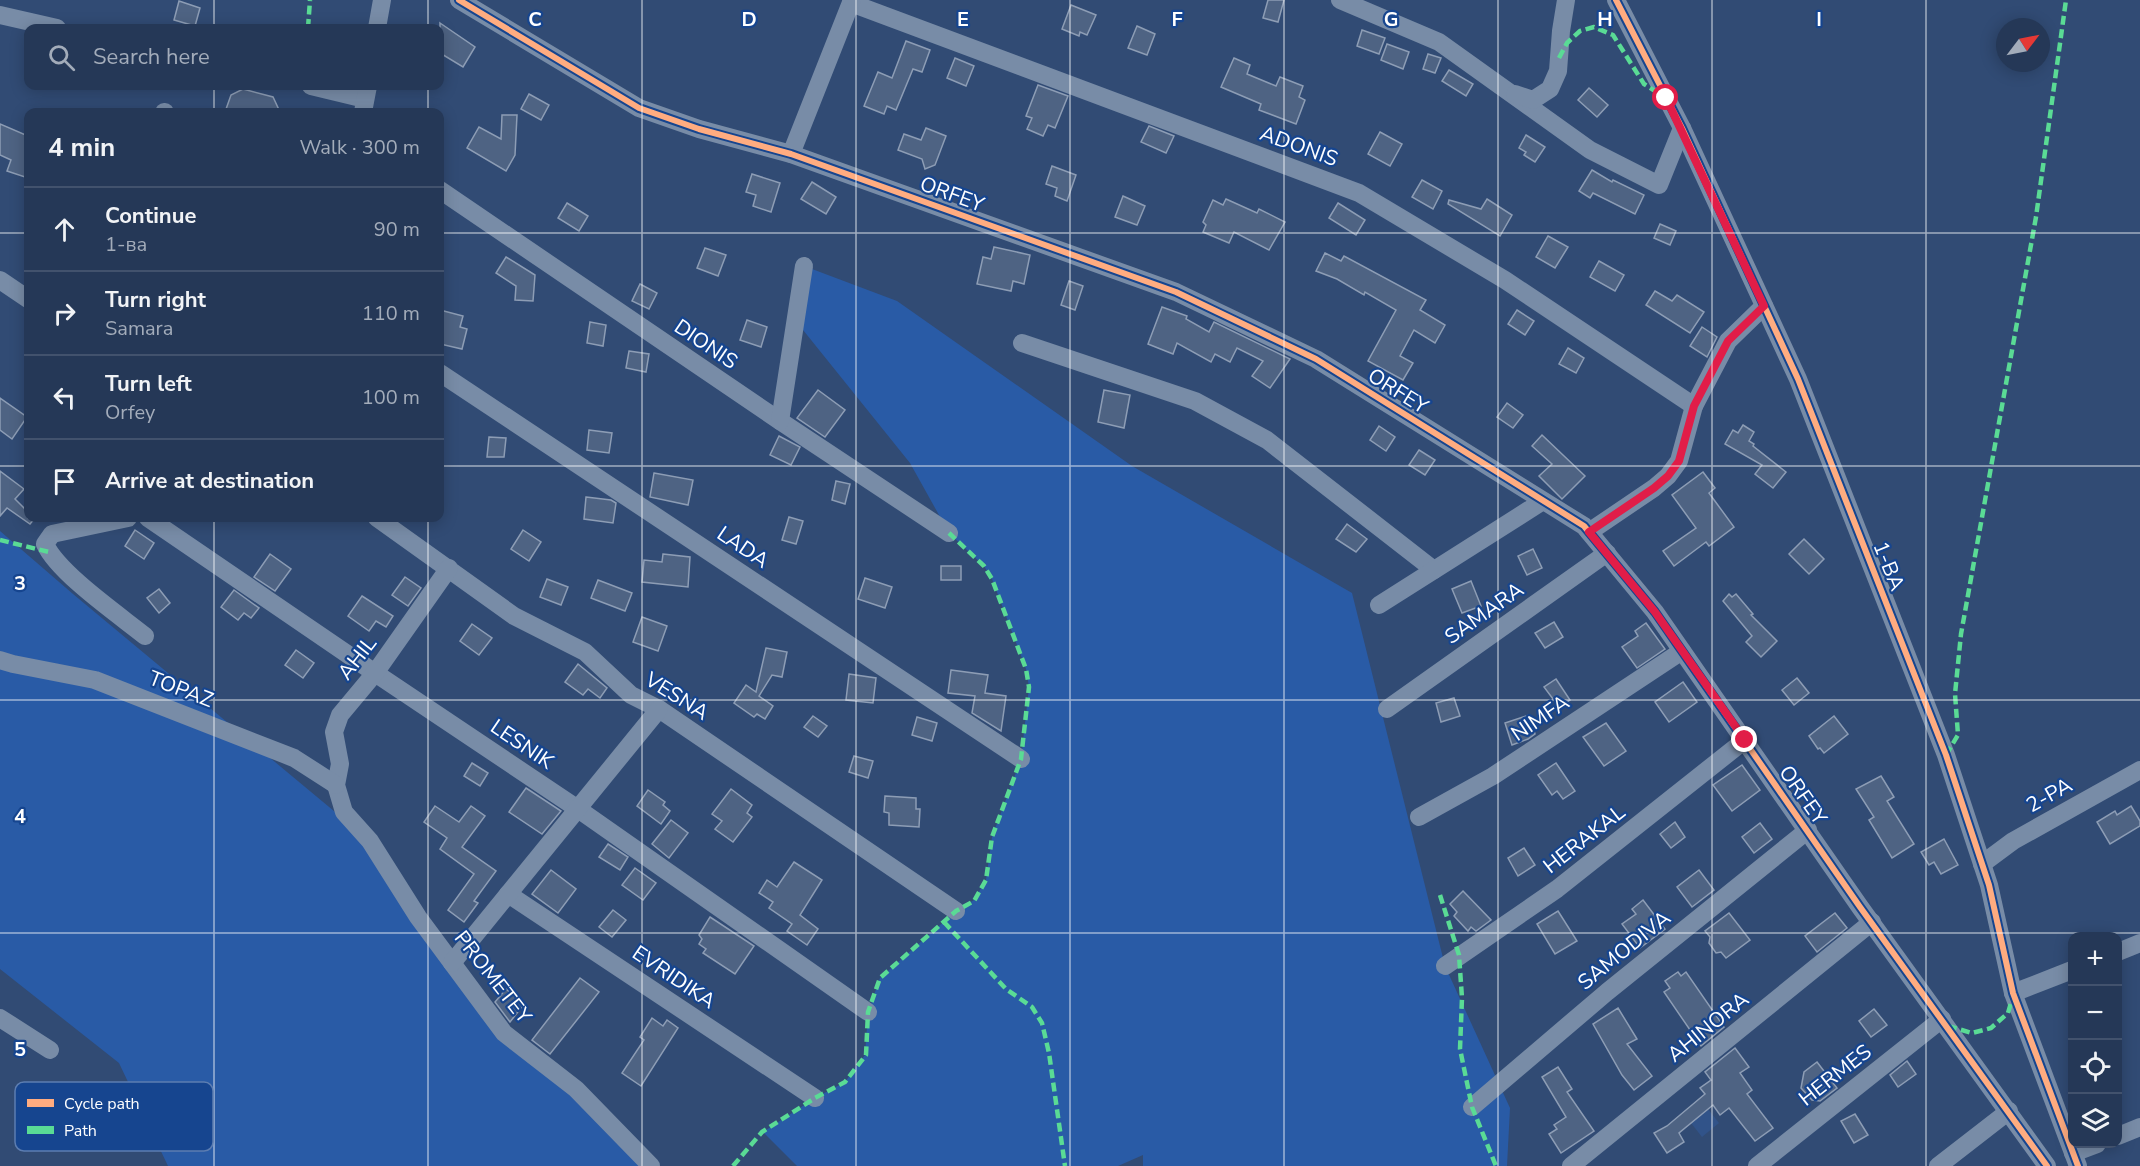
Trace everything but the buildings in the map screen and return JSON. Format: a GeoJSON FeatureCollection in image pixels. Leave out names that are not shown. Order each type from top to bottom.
{"type":"FeatureCollection","features":[{"type":"Feature","properties":{"kind":"street"},"geometry":{"type":"LineString","coordinates":[[378,24],[382,0]]}},
{"type":"Feature","properties":{"kind":"street","name":"ORFEY"},"geometry":{"type":"LineString","coordinates":[[459,0],[639,108],[699,129],[791,154],[1176,292],[1316,359],[1584,525],[1655,612],[1872,922],[2048,1166]]}},
{"type":"Feature","properties":{"kind":"street"},"geometry":{"type":"LineString","coordinates":[[1340,0],[1439,42],[1590,150],[1659,185],[1682,128]]}},
{"type":"Feature","properties":{"kind":"street"},"geometry":{"type":"LineString","coordinates":[[1504,90],[1533,100],[1550,89],[1558,71],[1566,0]]}},
{"type":"Feature","properties":{"kind":"street","name":"1-ВА"},"geometry":{"type":"LineString","coordinates":[[1616,0],[1682,128],[1798,379],[1946,755],[1989,885],[2013,993],[2076,1159]]}},
{"type":"Feature","properties":{"kind":"street"},"geometry":{"type":"LineString","coordinates":[[791,154],[852,1]]}},
{"type":"Feature","properties":{"kind":"street","name":"ADONIS"},"geometry":{"type":"LineString","coordinates":[[852,1],[1359,193],[1505,280],[1694,406]]}},
{"type":"Feature","properties":{"kind":"street"},"geometry":{"type":"LineString","coordinates":[[0,15],[39,24]]}},
{"type":"Feature","properties":{"kind":"street"},"geometry":{"type":"LineString","coordinates":[[328,90],[365,99]]}},
{"type":"Feature","properties":{"kind":"street","name":"DIONIS"},"geometry":{"type":"LineString","coordinates":[[444,193],[949,533]]}},
{"type":"Feature","properties":{"kind":"street"},"geometry":{"type":"LineString","coordinates":[[780,421],[804,266]]}},
{"type":"Feature","properties":{"kind":"street"},"geometry":{"type":"LineString","coordinates":[[0,280],[24,295]]}},
{"type":"Feature","properties":{"kind":"street"},"geometry":{"type":"LineString","coordinates":[[1589,532],[1668,476],[1679,461],[1694,406],[1728,341],[1764,306]]}},
{"type":"Feature","properties":{"kind":"street"},"geometry":{"type":"LineString","coordinates":[[1022,343],[1195,401],[1267,440],[1434,570]]}},
{"type":"Feature","properties":{"kind":"street","name":"LADA"},"geometry":{"type":"LineString","coordinates":[[444,376],[1021,759]]}},
{"type":"Feature","properties":{"kind":"street"},"geometry":{"type":"LineString","coordinates":[[1379,605],[1543,501]]}},
{"type":"Feature","properties":{"kind":"street"},"geometry":{"type":"LineString","coordinates":[[109,522],[52,534],[45,544],[67,572],[145,636]]}},
{"type":"Feature","properties":{"kind":"street","name":"LESNIK"},"geometry":{"type":"LineString","coordinates":[[154,522],[578,808],[868,1011]]}},
{"type":"Feature","properties":{"kind":"street","name":"VESNA"},"geometry":{"type":"LineString","coordinates":[[383,522],[514,616],[585,652],[631,695],[659,709],[956,911]]}},
{"type":"Feature","properties":{"kind":"street","name":"SAMARA"},"geometry":{"type":"LineString","coordinates":[[1387,709],[1607,553]]}},
{"type":"Feature","properties":{"kind":"street","name":"AHIL"},"geometry":{"type":"LineString","coordinates":[[336,785],[340,764],[334,732],[340,715],[375,673],[449,568]]}},
{"type":"Feature","properties":{"kind":"street","name":"NIMFA"},"geometry":{"type":"LineString","coordinates":[[1419,817],[1493,776],[1682,651]]}},
{"type":"Feature","properties":{"kind":"street","name":"TOPAZ"},"geometry":{"type":"LineString","coordinates":[[0,660],[95,680],[294,758],[336,785]]}},
{"type":"Feature","properties":{"kind":"street"},"geometry":{"type":"LineString","coordinates":[[452,963],[659,709]]}},
{"type":"Feature","properties":{"kind":"street","name":"HERAKAL"},"geometry":{"type":"LineString","coordinates":[[1445,966],[1557,889],[1745,740]]}},
{"type":"Feature","properties":{"kind":"street","name":"2-РА"},"geometry":{"type":"LineString","coordinates":[[1982,864],[2013,841],[2140,770]]}},
{"type":"Feature","properties":{"kind":"street","name":"PROMETEY"},"geometry":{"type":"LineString","coordinates":[[336,785],[344,812],[370,842],[418,917],[504,1033],[576,1089],[651,1166]]}},
{"type":"Feature","properties":{"kind":"street","name":"SAMODIVA"},"geometry":{"type":"LineString","coordinates":[[1472,1107],[1607,992],[1808,830]]}},
{"type":"Feature","properties":{"kind":"street","name":"EVRIDIKA"},"geometry":{"type":"LineString","coordinates":[[508,894],[814,1098]]}},
{"type":"Feature","properties":{"kind":"street","name":"AHINORA"},"geometry":{"type":"LineString","coordinates":[[1570,1166],[1872,922]]}},
{"type":"Feature","properties":{"kind":"street"},"geometry":{"type":"LineString","coordinates":[[2122,951],[2140,944]]}},
{"type":"Feature","properties":{"kind":"street"},"geometry":{"type":"LineString","coordinates":[[2013,993],[2068,972]]}},
{"type":"Feature","properties":{"kind":"street"},"geometry":{"type":"LineString","coordinates":[[0,1018],[50,1050]]}},
{"type":"Feature","properties":{"kind":"street","name":"HERMES"},"geometry":{"type":"LineString","coordinates":[[1757,1166],[1942,1019]]}},
{"type":"Feature","properties":{"kind":"street"},"geometry":{"type":"LineString","coordinates":[[1938,1166],[2009,1111]]}},
{"type":"Feature","properties":{"kind":"street"},"geometry":{"type":"LineString","coordinates":[[2122,1134],[2140,1127]]}},
{"type":"Feature","properties":{"kind":"street"},"geometry":{"type":"LineString","coordinates":[[2076,1159],[2090,1148]]}},
{"type":"Feature","properties":{"kind":"shaded area"},"geometry":{"type":"Polygon","coordinates":[[[804,266],[897,301],[1132,466],[1352,593],[1445,966],[1510,1108],[1507,1166],[1143,1166],[1143,1155],[1118,1166],[797,1166],[763,1132],[815,1098],[845,1082],[865,1055],[868,1012],[880,978],[956,911],[974,900],[986,880],[992,837],[1021,759],[1029,687],[1026,669],[992,579],[984,566],[949,533],[910,463],[795,320],[804,266]]]}},
{"type":"Feature","properties":{"kind":"shaded area"},"geometry":{"type":"Polygon","coordinates":[[[0,531],[370,841],[504,1033],[651,1166],[168,1166],[161,1151],[213,1151],[213,1082],[128,1082],[119,1063],[0,969],[0,531]]]}},
{"type":"Feature","properties":{"kind":"shaded area"},"geometry":{"type":"Polygon","coordinates":[[[1708,1109],[1719,1123],[1702,1137],[1691,1123],[1708,1109]]]}},
{"type":"Feature","properties":{"kind":"marked path"},"geometry":{"type":"LineString","coordinates":[[308,24],[310,0]]}},
{"type":"Feature","properties":{"kind":"marked path"},"geometry":{"type":"LineString","coordinates":[[1946,755],[1958,735],[1955,694],[1961,634],[2036,217],[2066,0]]}},
{"type":"Feature","properties":{"kind":"marked path"},"geometry":{"type":"LineString","coordinates":[[1559,58],[1567,43],[1580,31],[1594,27],[1613,35],[1644,84],[1663,96]]}},
{"type":"Feature","properties":{"kind":"marked path"},"geometry":{"type":"LineString","coordinates":[[733,1166],[762,1132],[845,1082],[866,1055],[868,1012],[880,978],[956,911],[974,901],[986,880],[992,837],[1021,759],[1029,687],[1026,669],[992,579],[984,566],[949,533]]}},
{"type":"Feature","properties":{"kind":"marked path"},"geometry":{"type":"LineString","coordinates":[[0,540],[49,552]]}},
{"type":"Feature","properties":{"kind":"marked path"},"geometry":{"type":"LineString","coordinates":[[1440,895],[1459,955],[1462,998],[1460,1049],[1472,1107],[1496,1166]]}},
{"type":"Feature","properties":{"kind":"marked path"},"geometry":{"type":"LineString","coordinates":[[944,922],[1006,989],[1032,1007],[1042,1023],[1049,1053],[1065,1166]]}},
{"type":"Feature","properties":{"kind":"marked path"},"geometry":{"type":"LineString","coordinates":[[1948,1026],[1972,1033],[1991,1028],[2008,1013],[2013,996]]}},
{"type":"Feature","properties":{"kind":"cycle path"},"geometry":{"type":"LineString","coordinates":[[459,0],[639,108],[699,129],[791,154],[1176,292],[1316,359],[1584,526],[1655,612],[1860,907],[2047,1166]]}},
{"type":"Feature","properties":{"kind":"cycle path"},"geometry":{"type":"LineString","coordinates":[[1616,0],[1682,128],[1798,379],[1946,755],[1989,885],[2013,993],[2078,1166]]}},
{"type":"Feature","properties":{"kind":"route"},"geometry":{"type":"LineString","coordinates":[[1666,98],[1764,306],[1728,341],[1694,406],[1679,461],[1668,476],[1589,532],[1655,612],[1745,740]]}}]}
